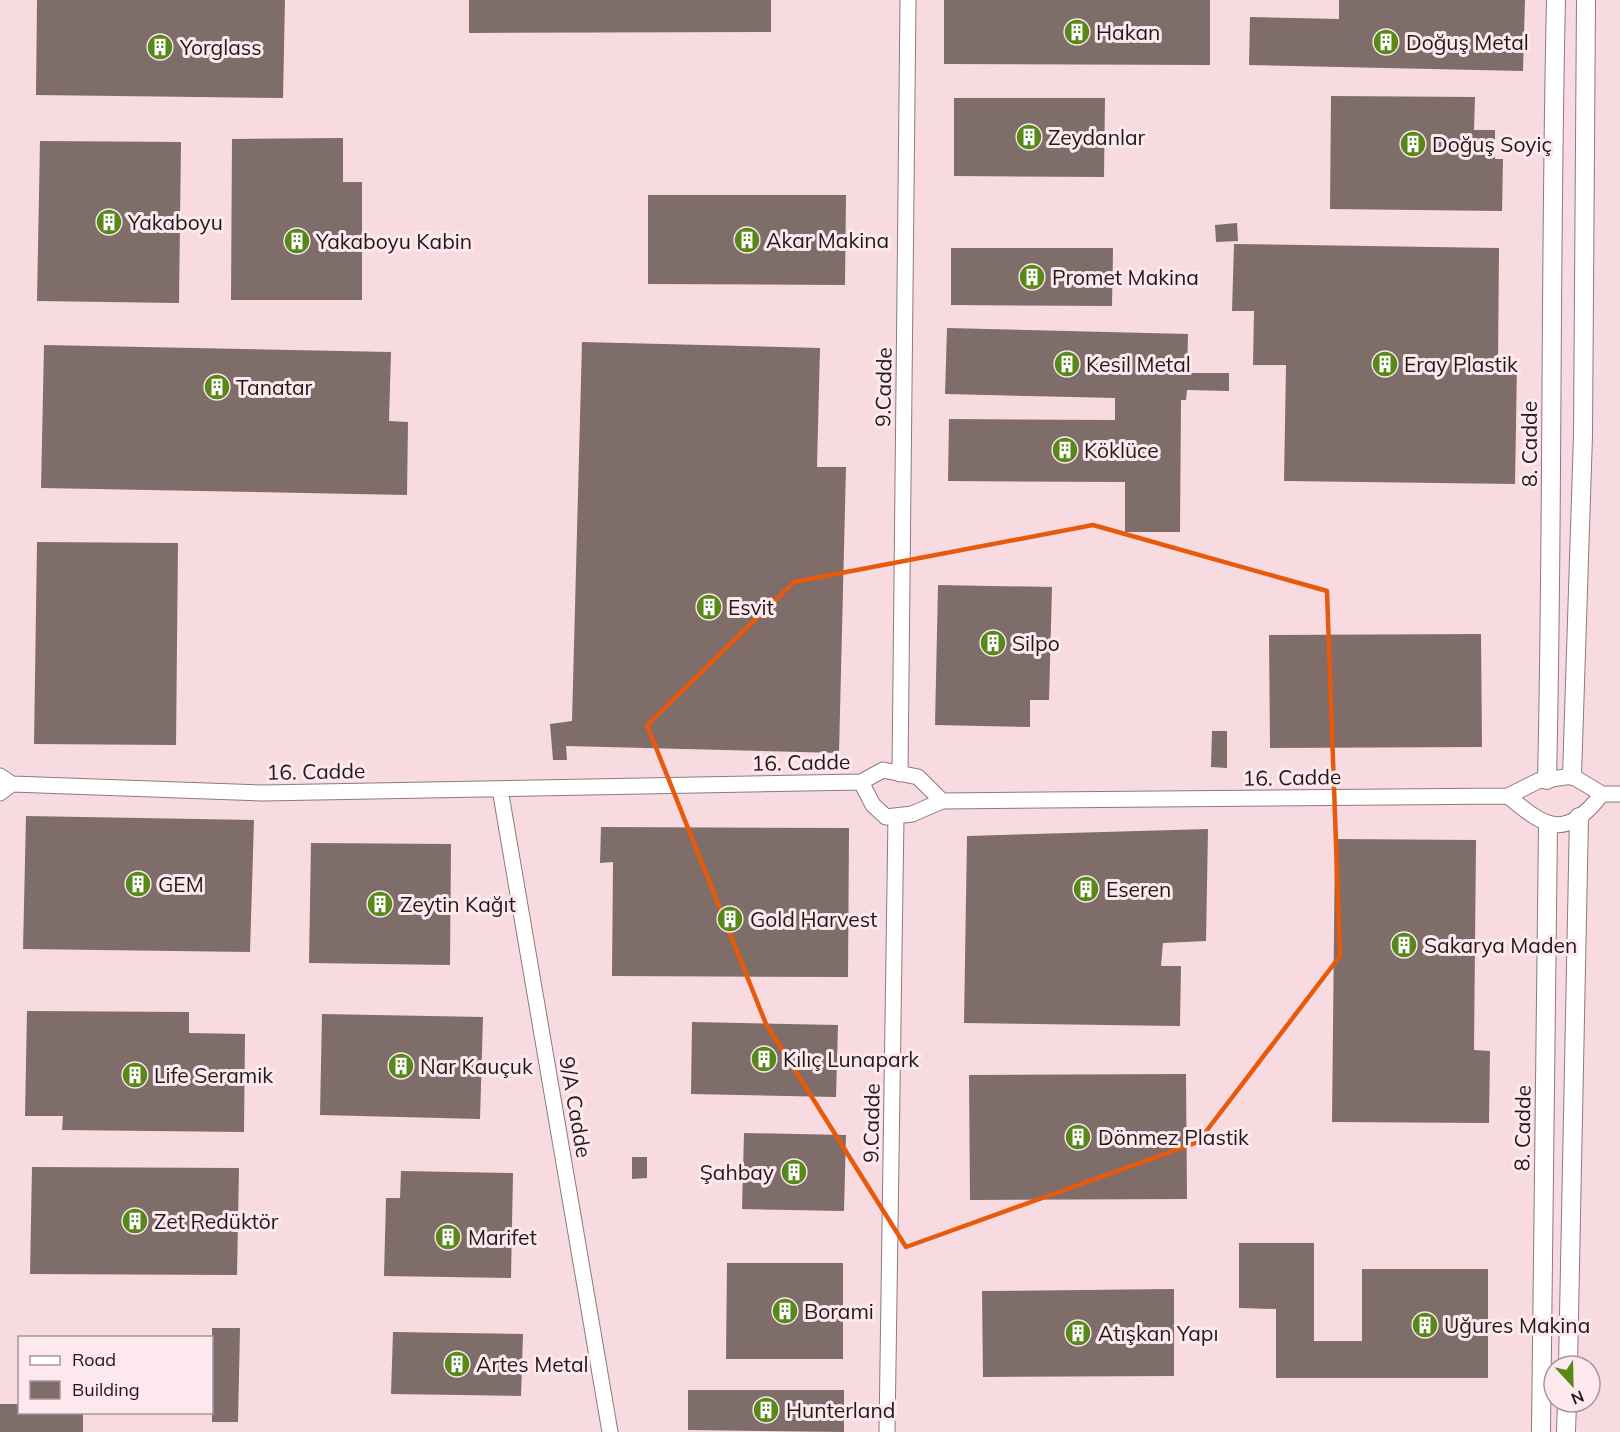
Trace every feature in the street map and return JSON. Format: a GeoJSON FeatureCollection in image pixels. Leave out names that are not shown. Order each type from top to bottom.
{"type":"FeatureCollection","features":[{"type":"Feature","properties":{"kind":"street","name":"9.Cadde"},"geometry":{"type":"LineString","coordinates":[[900,774],[908,0]]}},
{"type":"Feature","properties":{"kind":"street","name":"8. Cadde"},"geometry":{"type":"LineString","coordinates":[[1546,780],[1551,579],[1552,190],[1556,0]]}},
{"type":"Feature","properties":{"kind":"street"},"geometry":{"type":"LineString","coordinates":[[1586,0],[1583,435],[1572,776],[1602,794],[1620,794]]}},
{"type":"Feature","properties":{"kind":"street","name":"16. Cadde"},"geometry":{"type":"LineString","coordinates":[[4,784],[263,793],[861,783],[883,770],[918,777],[942,801],[1508,796],[1538,781],[1572,776]]}},
{"type":"Feature","properties":{"kind":"street"},"geometry":{"type":"LineString","coordinates":[[861,783],[873,805],[886,817],[912,814],[942,801]]}},
{"type":"Feature","properties":{"kind":"street","name":"9/A Cadde"},"geometry":{"type":"LineString","coordinates":[[500,789],[610,1432]]}},
{"type":"Feature","properties":{"kind":"street"},"geometry":{"type":"LineString","coordinates":[[1508,796],[1548,825],[1561,825],[1587,812],[1602,794]]}},
{"type":"Feature","properties":{"kind":"street","name":"9.Cadde"},"geometry":{"type":"LineString","coordinates":[[887,1432],[896,816]]}},
{"type":"Feature","properties":{"kind":"street"},"geometry":{"type":"LineString","coordinates":[[1568,1354],[1579,817]]}},
{"type":"Feature","properties":{"kind":"street","name":"8. Cadde"},"geometry":{"type":"LineString","coordinates":[[1541,1432],[1548,825]]}},
{"type":"Feature","properties":{"kind":"street"},"geometry":{"type":"LineString","coordinates":[[1566,1432],[1567,1414]]}},
{"type":"Feature","properties":{"kind":"highlighted area"},"geometry":{"type":"Polygon","coordinates":[[[1093,525],[1327,591],[1340,956],[1198,1142],[906,1247],[766,1024],[647,725],[794,582],[1093,525]]]}},
{"type":"Feature","properties":{"kind":"shaded area"},"geometry":{"type":"Polygon","coordinates":[[[0,0],[1620,0],[1620,1432],[0,1432],[0,0]]]}},
{"type":"Feature","properties":{"kind":"building","name":"Yorglass"},"geometry":{"type":"Polygon","coordinates":[[[37,0],[285,0],[283,98],[36,95],[37,0]]]}},
{"type":"Feature","properties":{"kind":"building"},"geometry":{"type":"Polygon","coordinates":[[[469,0],[771,0],[771,32],[469,33],[469,0]]]}},
{"type":"Feature","properties":{"kind":"building","name":"Hakan"},"geometry":{"type":"Polygon","coordinates":[[[944,0],[1210,0],[1210,65],[944,64],[944,0]]]}},
{"type":"Feature","properties":{"kind":"building","name":"Doğuş Metal"},"geometry":{"type":"Polygon","coordinates":[[[1339,0],[1525,0],[1523,71],[1249,65],[1250,17],[1339,19],[1339,0]]]}},
{"type":"Feature","properties":{"kind":"building","name":"Doğuş Soyiç"},"geometry":{"type":"Polygon","coordinates":[[[1331,96],[1475,97],[1474,130],[1495,130],[1495,159],[1503,159],[1502,211],[1330,209],[1331,96]]]}},
{"type":"Feature","properties":{"kind":"building","name":"Zeydanlar"},"geometry":{"type":"Polygon","coordinates":[[[954,98],[1105,98],[1104,177],[954,176],[954,98]]]}},
{"type":"Feature","properties":{"kind":"building","name":"Yakaboyu Kabin"},"geometry":{"type":"Polygon","coordinates":[[[343,138],[343,182],[362,182],[362,300],[231,300],[232,139],[343,138]]]}},
{"type":"Feature","properties":{"kind":"building","name":"Yakaboyu"},"geometry":{"type":"Polygon","coordinates":[[[40,141],[181,142],[179,303],[37,301],[40,141]]]}},
{"type":"Feature","properties":{"kind":"building","name":"Akar Makina"},"geometry":{"type":"Polygon","coordinates":[[[648,195],[846,195],[845,285],[648,284],[648,195]]]}},
{"type":"Feature","properties":{"kind":"building"},"geometry":{"type":"Polygon","coordinates":[[[1237,223],[1238,241],[1216,242],[1215,225],[1237,223]]]}},
{"type":"Feature","properties":{"kind":"building","name":"Eray Plastik"},"geometry":{"type":"Polygon","coordinates":[[[1234,244],[1499,248],[1498,364],[1517,364],[1515,484],[1284,481],[1286,365],[1253,365],[1254,311],[1232,311],[1234,244]]]}},
{"type":"Feature","properties":{"kind":"building","name":"Promet Makina"},"geometry":{"type":"Polygon","coordinates":[[[951,248],[1113,248],[1112,306],[951,305],[951,248]]]}},
{"type":"Feature","properties":{"kind":"building"},"geometry":{"type":"Polygon","coordinates":[[[947,328],[1188,334],[1187,373],[1229,373],[1229,391],[1187,390],[1186,400],[1181,400],[1180,532],[1125,532],[1125,482],[948,481],[949,419],[1115,420],[1115,398],[945,394],[947,328]]]}},
{"type":"Feature","properties":{"kind":"building","name":"Esvit"},"geometry":{"type":"Polygon","coordinates":[[[582,342],[820,348],[817,467],[846,467],[839,753],[566,746],[567,760],[553,760],[550,724],[572,721],[582,342]]]}},
{"type":"Feature","properties":{"kind":"building","name":"Tanatar"},"geometry":{"type":"Polygon","coordinates":[[[44,345],[391,352],[389,421],[408,422],[407,495],[41,488],[44,345]]]}},
{"type":"Feature","properties":{"kind":"building"},"geometry":{"type":"Polygon","coordinates":[[[37,542],[178,543],[176,745],[34,744],[37,542]]]}},
{"type":"Feature","properties":{"kind":"building","name":"Silpo"},"geometry":{"type":"Polygon","coordinates":[[[938,585],[1052,587],[1049,700],[1030,700],[1030,727],[935,725],[938,585]]]}},
{"type":"Feature","properties":{"kind":"building"},"geometry":{"type":"Polygon","coordinates":[[[1481,634],[1482,747],[1270,748],[1269,635],[1481,634]]]}},
{"type":"Feature","properties":{"kind":"building"},"geometry":{"type":"Polygon","coordinates":[[[1212,731],[1227,731],[1227,768],[1211,767],[1212,731]]]}},
{"type":"Feature","properties":{"kind":"building","name":"GEM"},"geometry":{"type":"Polygon","coordinates":[[[26,816],[254,820],[250,952],[23,949],[26,816]]]}},
{"type":"Feature","properties":{"kind":"building","name":"Gold Harvest"},"geometry":{"type":"Polygon","coordinates":[[[601,827],[849,828],[848,977],[612,976],[613,862],[600,863],[601,827]]]}},
{"type":"Feature","properties":{"kind":"building","name":"Eseren"},"geometry":{"type":"Polygon","coordinates":[[[1208,829],[1206,941],[1163,943],[1161,966],[1181,966],[1180,1026],[964,1023],[967,836],[1208,829]]]}},
{"type":"Feature","properties":{"kind":"building","name":"Sakarya Maden"},"geometry":{"type":"Polygon","coordinates":[[[1335,839],[1476,840],[1474,1050],[1490,1051],[1489,1123],[1332,1122],[1335,839]]]}},
{"type":"Feature","properties":{"kind":"building","name":"Zeytin Kağıt"},"geometry":{"type":"Polygon","coordinates":[[[311,843],[451,844],[450,965],[309,963],[311,843]]]}},
{"type":"Feature","properties":{"kind":"building","name":"Life Seramik"},"geometry":{"type":"Polygon","coordinates":[[[27,1011],[189,1012],[189,1033],[245,1034],[244,1132],[62,1130],[63,1116],[25,1116],[27,1011]]]}},
{"type":"Feature","properties":{"kind":"building","name":"Nar Kauçuk"},"geometry":{"type":"Polygon","coordinates":[[[322,1014],[483,1017],[480,1119],[320,1115],[322,1014]]]}},
{"type":"Feature","properties":{"kind":"building","name":"Kılıç Lunapark"},"geometry":{"type":"Polygon","coordinates":[[[692,1022],[838,1025],[836,1097],[691,1094],[692,1022]]]}},
{"type":"Feature","properties":{"kind":"building","name":"Dönmez Plastik"},"geometry":{"type":"Polygon","coordinates":[[[1186,1074],[1187,1199],[970,1200],[969,1075],[1186,1074]]]}},
{"type":"Feature","properties":{"kind":"building","name":"Şahbay"},"geometry":{"type":"Polygon","coordinates":[[[744,1133],[846,1135],[844,1211],[742,1209],[744,1133]]]}},
{"type":"Feature","properties":{"kind":"building"},"geometry":{"type":"Polygon","coordinates":[[[632,1157],[647,1157],[647,1178],[632,1179],[632,1157]]]}},
{"type":"Feature","properties":{"kind":"building","name":"Zet Redüktör"},"geometry":{"type":"Polygon","coordinates":[[[32,1167],[239,1168],[237,1275],[30,1274],[32,1167]]]}},
{"type":"Feature","properties":{"kind":"building","name":"Marifet"},"geometry":{"type":"Polygon","coordinates":[[[401,1171],[513,1173],[511,1278],[384,1276],[386,1198],[400,1198],[401,1171]]]}},
{"type":"Feature","properties":{"kind":"building","name":"Uğures Makina"},"geometry":{"type":"Polygon","coordinates":[[[1239,1243],[1314,1243],[1314,1341],[1362,1341],[1362,1269],[1488,1269],[1488,1378],[1276,1378],[1276,1309],[1239,1308],[1239,1243]]]}},
{"type":"Feature","properties":{"kind":"building","name":"Borami"},"geometry":{"type":"Polygon","coordinates":[[[727,1263],[843,1263],[843,1359],[726,1359],[727,1263]]]}},
{"type":"Feature","properties":{"kind":"building","name":"Atışkan Yapı"},"geometry":{"type":"Polygon","coordinates":[[[1174,1289],[1174,1376],[983,1377],[982,1291],[1174,1289]]]}},
{"type":"Feature","properties":{"kind":"building"},"geometry":{"type":"Polygon","coordinates":[[[212,1328],[240,1328],[238,1422],[212,1422],[212,1328]]]}},
{"type":"Feature","properties":{"kind":"building","name":"Artes Metal"},"geometry":{"type":"Polygon","coordinates":[[[393,1332],[523,1334],[521,1396],[391,1394],[393,1332]]]}},
{"type":"Feature","properties":{"kind":"building","name":"Hunterland"},"geometry":{"type":"Polygon","coordinates":[[[688,1390],[844,1390],[844,1432],[688,1430],[688,1390]]]}},
{"type":"Feature","properties":{"kind":"building"},"geometry":{"type":"Polygon","coordinates":[[[0,1404],[18,1404],[18,1414],[83,1414],[83,1432],[0,1432],[0,1404]]]}},
{"type":"Feature","properties":{"kind":"place","name":"Hakan"},"geometry":{"type":"Point","coordinates":[1077,32]}},
{"type":"Feature","properties":{"kind":"place","name":"Doğuş Metal"},"geometry":{"type":"Point","coordinates":[1386,42]}},
{"type":"Feature","properties":{"kind":"place","name":"Yorglass"},"geometry":{"type":"Point","coordinates":[160,47]}},
{"type":"Feature","properties":{"kind":"place","name":"Zeydanlar"},"geometry":{"type":"Point","coordinates":[1029,137]}},
{"type":"Feature","properties":{"kind":"place","name":"Doğuş Soyiç"},"geometry":{"type":"Point","coordinates":[1413,144]}},
{"type":"Feature","properties":{"kind":"place","name":"Yakaboyu"},"geometry":{"type":"Point","coordinates":[109,222]}},
{"type":"Feature","properties":{"kind":"place","name":"Akar Makina"},"geometry":{"type":"Point","coordinates":[747,240]}},
{"type":"Feature","properties":{"kind":"place","name":"Yakaboyu Kabin"},"geometry":{"type":"Point","coordinates":[297,241]}},
{"type":"Feature","properties":{"kind":"place","name":"Promet Makina"},"geometry":{"type":"Point","coordinates":[1032,277]}},
{"type":"Feature","properties":{"kind":"place","name":"Kesil Metal"},"geometry":{"type":"Point","coordinates":[1067,364]}},
{"type":"Feature","properties":{"kind":"place","name":"Eray Plastik"},"geometry":{"type":"Point","coordinates":[1385,364]}},
{"type":"Feature","properties":{"kind":"place","name":"Tanatar"},"geometry":{"type":"Point","coordinates":[217,387]}},
{"type":"Feature","properties":{"kind":"place","name":"Köklüce"},"geometry":{"type":"Point","coordinates":[1065,450]}},
{"type":"Feature","properties":{"kind":"place","name":"Esvit"},"geometry":{"type":"Point","coordinates":[709,607]}},
{"type":"Feature","properties":{"kind":"place","name":"Silpo"},"geometry":{"type":"Point","coordinates":[993,643]}},
{"type":"Feature","properties":{"kind":"place","name":"GEM"},"geometry":{"type":"Point","coordinates":[138,884]}},
{"type":"Feature","properties":{"kind":"place","name":"Eseren"},"geometry":{"type":"Point","coordinates":[1086,889]}},
{"type":"Feature","properties":{"kind":"place","name":"Zeytin Kağıt"},"geometry":{"type":"Point","coordinates":[380,904]}},
{"type":"Feature","properties":{"kind":"place","name":"Gold Harvest"},"geometry":{"type":"Point","coordinates":[730,919]}},
{"type":"Feature","properties":{"kind":"place","name":"Sakarya Maden"},"geometry":{"type":"Point","coordinates":[1404,945]}},
{"type":"Feature","properties":{"kind":"place","name":"Kılıç Lunapark"},"geometry":{"type":"Point","coordinates":[764,1059]}},
{"type":"Feature","properties":{"kind":"place","name":"Nar Kauçuk"},"geometry":{"type":"Point","coordinates":[401,1066]}},
{"type":"Feature","properties":{"kind":"place","name":"Life Seramik"},"geometry":{"type":"Point","coordinates":[135,1075]}},
{"type":"Feature","properties":{"kind":"place","name":"Dönmez Plastik"},"geometry":{"type":"Point","coordinates":[1078,1137]}},
{"type":"Feature","properties":{"kind":"place","name":"Şahbay"},"geometry":{"type":"Point","coordinates":[794,1172]}},
{"type":"Feature","properties":{"kind":"place","name":"Zet Redüktör"},"geometry":{"type":"Point","coordinates":[135,1221]}},
{"type":"Feature","properties":{"kind":"place","name":"Marifet"},"geometry":{"type":"Point","coordinates":[448,1237]}},
{"type":"Feature","properties":{"kind":"place","name":"Borami"},"geometry":{"type":"Point","coordinates":[785,1311]}},
{"type":"Feature","properties":{"kind":"place","name":"Uğures Makina"},"geometry":{"type":"Point","coordinates":[1425,1325]}},
{"type":"Feature","properties":{"kind":"place","name":"Atışkan Yapı"},"geometry":{"type":"Point","coordinates":[1078,1333]}},
{"type":"Feature","properties":{"kind":"place","name":"Artes Metal"},"geometry":{"type":"Point","coordinates":[457,1364]}},
{"type":"Feature","properties":{"kind":"place","name":"Hunterland"},"geometry":{"type":"Point","coordinates":[766,1410]}}]}
